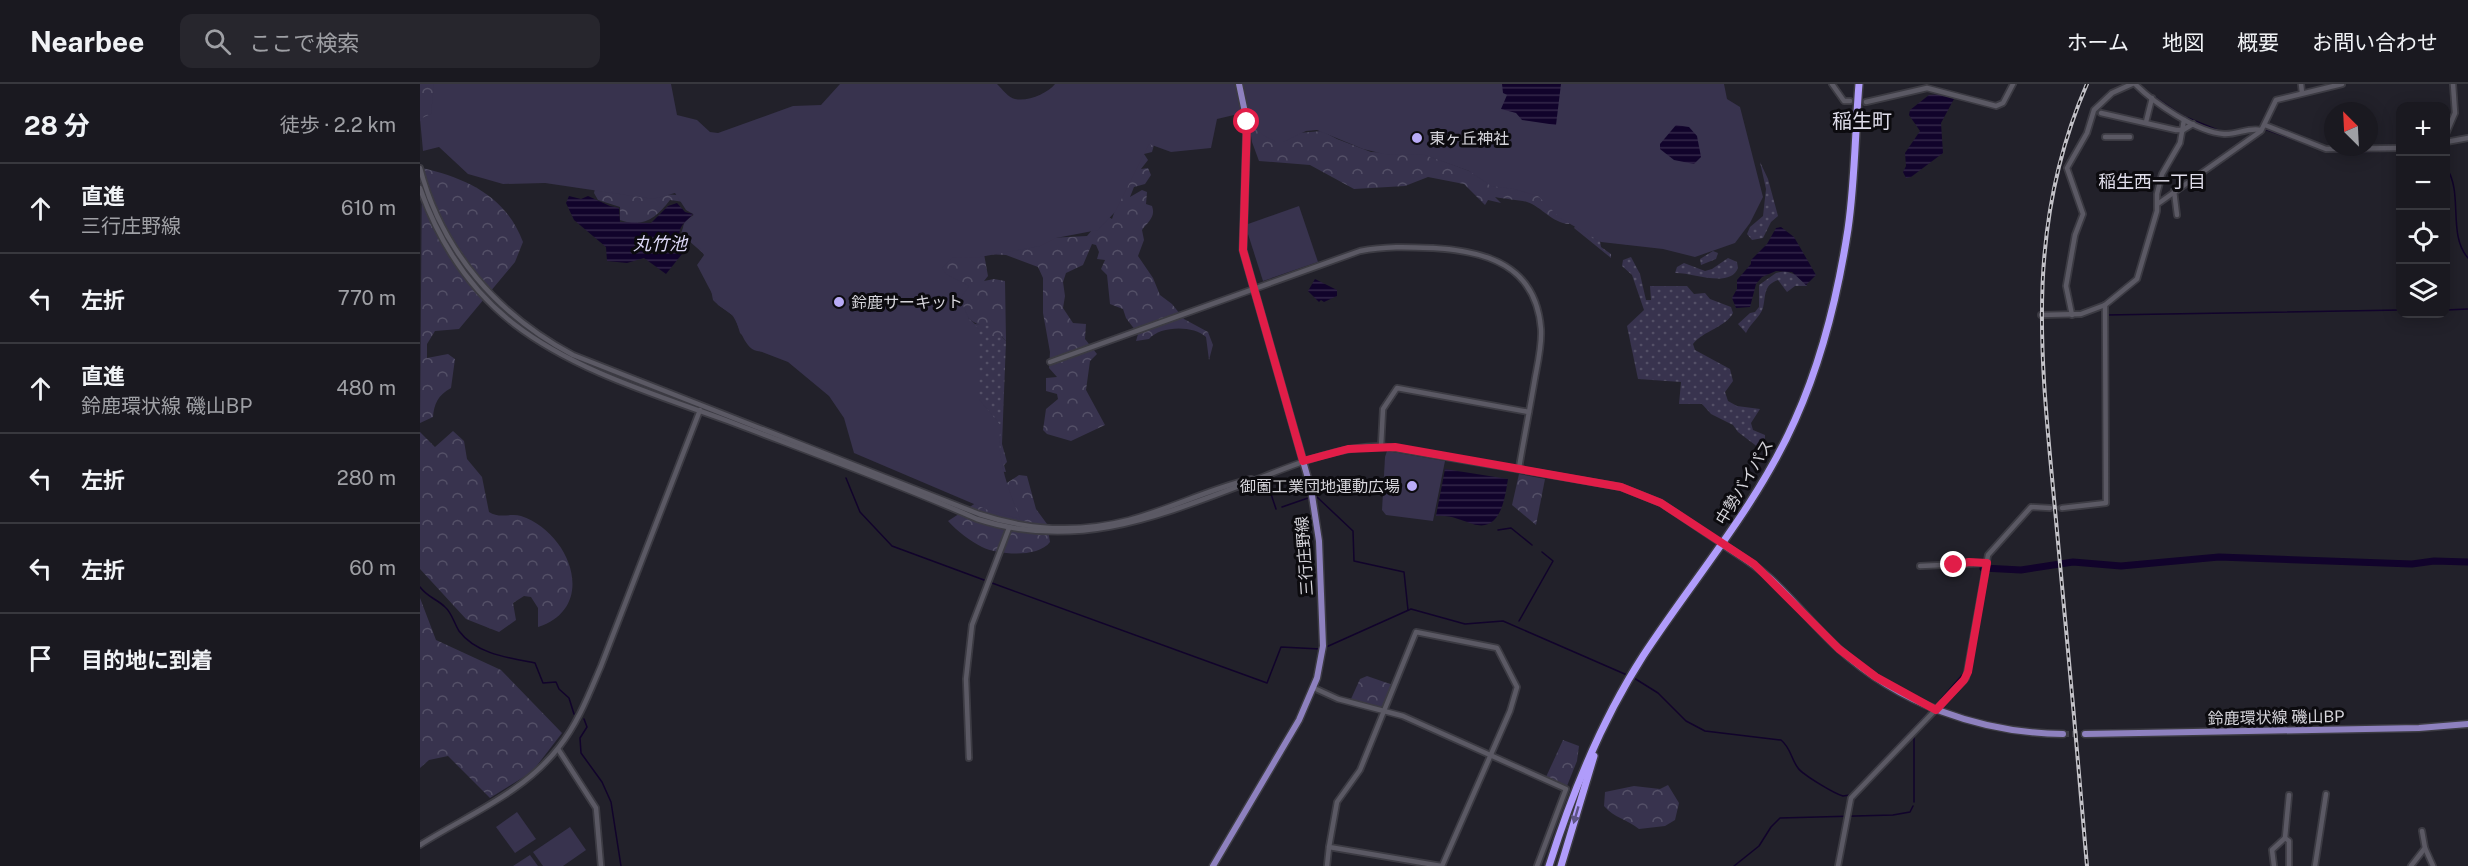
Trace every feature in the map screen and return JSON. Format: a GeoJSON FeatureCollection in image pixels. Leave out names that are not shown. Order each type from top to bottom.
{"type":"FeatureCollection","features":[{"type":"Feature","properties":{"kind":"highway","name":"中勢バイパス"},"geometry":{"type":"LineString","coordinates":[[1549,866],[1564,817],[1584,768],[1626,685],[1660,631],[1761,485],[1794,422],[1817,360],[1835,297],[1848,228],[1857,84]]}},
{"type":"Feature","properties":{"kind":"highway"},"geometry":{"type":"LineString","coordinates":[[1561,866],[1591,765],[1610,717]]}},
{"type":"Feature","properties":{"kind":"highway"},"geometry":{"type":"LineString","coordinates":[[1545,866],[1564,817]]}},
{"type":"Feature","properties":{"kind":"main road","name":"三行庄野線"},"geometry":{"type":"LineString","coordinates":[[1213,866],[1286,747],[1314,688],[1322,649],[1318,534],[1311,489],[1242,244],[1247,122],[1239,84]]}},
{"type":"Feature","properties":{"kind":"main road"},"geometry":{"type":"LineString","coordinates":[[1722,544],[1770,579],[1833,644],[1863,667],[1936,710],[2005,730],[2063,734]]}},
{"type":"Feature","properties":{"kind":"main road","name":"鈴鹿環状線 磯山BP"},"geometry":{"type":"LineString","coordinates":[[2085,734],[2419,728],[2468,724]]}},
{"type":"Feature","properties":{"kind":"street"},"geometry":{"type":"LineString","coordinates":[[1832,84],[1844,100],[1850,101]]}},
{"type":"Feature","properties":{"kind":"street"},"geometry":{"type":"LineString","coordinates":[[1866,102],[1927,88],[1996,106],[2003,103],[2013,84]]}},
{"type":"Feature","properties":{"kind":"street"},"geometry":{"type":"LineString","coordinates":[[2072,315],[2066,286],[2075,235],[2083,214],[2067,168],[2087,133],[2094,110],[2112,93],[2133,84],[2184,120],[2226,134],[2264,127],[2326,149],[2396,148]]}},
{"type":"Feature","properties":{"kind":"street"},"geometry":{"type":"LineString","coordinates":[[2301,84],[2302,93]]}},
{"type":"Feature","properties":{"kind":"street"},"geometry":{"type":"LineString","coordinates":[[2159,204],[2264,127],[2276,100],[2342,84]]}},
{"type":"Feature","properties":{"kind":"street"},"geometry":{"type":"LineString","coordinates":[[2450,122],[2454,113],[2453,84]]}},
{"type":"Feature","properties":{"kind":"street"},"geometry":{"type":"LineString","coordinates":[[2146,122],[2152,98]]}},
{"type":"Feature","properties":{"kind":"street"},"geometry":{"type":"LineString","coordinates":[[2101,113],[2183,130],[2193,124]]}},
{"type":"Feature","properties":{"kind":"street"},"geometry":{"type":"LineString","coordinates":[[2041,315],[2072,315],[2105,306],[2137,279],[2148,249],[2159,204],[2157,194],[2162,174],[2175,153],[2184,120]]}},
{"type":"Feature","properties":{"kind":"street"},"geometry":{"type":"LineString","coordinates":[[2105,137],[2130,137]]}},
{"type":"Feature","properties":{"kind":"street"},"geometry":{"type":"LineString","coordinates":[[2450,141],[2468,138]]}},
{"type":"Feature","properties":{"kind":"street"},"geometry":{"type":"LineString","coordinates":[[420,168],[430,201],[452,246],[487,293],[516,319],[573,356],[700,409]]}},
{"type":"Feature","properties":{"kind":"street"},"geometry":{"type":"LineString","coordinates":[[420,189],[440,236],[455,261],[483,296],[513,324],[571,360],[1010,525],[1056,528],[1115,523],[1303,461],[1348,449],[1381,446],[1621,487],[1645,494],[1671,508],[1722,544]]}},
{"type":"Feature","properties":{"kind":"street"},"geometry":{"type":"LineString","coordinates":[[2174,191],[2177,214]]}},
{"type":"Feature","properties":{"kind":"street"},"geometry":{"type":"LineString","coordinates":[[1050,362],[1349,254],[1384,247],[1453,249],[1488,256],[1505,265],[1522,281],[1539,314],[1541,343],[1519,468]]}},
{"type":"Feature","properties":{"kind":"street"},"geometry":{"type":"LineString","coordinates":[[2062,508],[2106,503],[2105,306]]}},
{"type":"Feature","properties":{"kind":"street"},"geometry":{"type":"LineString","coordinates":[[1381,446],[1383,409],[1397,388],[1529,412]]}},
{"type":"Feature","properties":{"kind":"street"},"geometry":{"type":"LineString","coordinates":[[420,845],[513,790],[558,749],[586,702],[700,409]]}},
{"type":"Feature","properties":{"kind":"street"},"geometry":{"type":"LineString","coordinates":[[1838,866],[1851,798],[1964,680],[1968,672],[1988,555],[2031,507],[2050,508]]}},
{"type":"Feature","properties":{"kind":"street"},"geometry":{"type":"LineString","coordinates":[[969,758],[966,679],[972,625],[1010,525]]}},
{"type":"Feature","properties":{"kind":"street"},"geometry":{"type":"LineString","coordinates":[[1920,566],[1987,564]]}},
{"type":"Feature","properties":{"kind":"street"},"geometry":{"type":"LineString","coordinates":[[1326,866],[1329,847],[1337,802],[1356,777],[1385,712],[1416,632],[1497,648],[1517,687],[1510,711],[1441,866],[1329,847]]}},
{"type":"Feature","properties":{"kind":"street"},"geometry":{"type":"LineString","coordinates":[[1314,688],[1338,699],[1403,716],[1566,789],[1537,866]]}},
{"type":"Feature","properties":{"kind":"street"},"geometry":{"type":"LineString","coordinates":[[558,749],[596,807],[601,866]]}},
{"type":"Feature","properties":{"kind":"street"},"geometry":{"type":"LineString","coordinates":[[2315,866],[2326,794]]}},
{"type":"Feature","properties":{"kind":"street"},"geometry":{"type":"LineString","coordinates":[[2274,866],[2272,850],[2285,838],[2289,795]]}},
{"type":"Feature","properties":{"kind":"street"},"geometry":{"type":"LineString","coordinates":[[2422,831],[2425,848],[2433,866]]}},
{"type":"Feature","properties":{"kind":"street"},"geometry":{"type":"LineString","coordinates":[[2285,838],[2289,841],[2289,866]]}},
{"type":"Feature","properties":{"kind":"street"},"geometry":{"type":"LineString","coordinates":[[2411,866],[2425,848]]}},
{"type":"Feature","properties":{"kind":"green space"},"geometry":{"type":"Polygon","coordinates":[[[420,84],[438,84],[434,116],[420,121],[420,84]]]}},
{"type":"Feature","properties":{"kind":"green space","name":"鈴鹿サーキット"},"geometry":{"type":"Polygon","coordinates":[[[434,84],[671,84],[677,115],[697,120],[710,132],[718,133],[793,106],[821,105],[840,84],[997,84],[1010,97],[1020,100],[1048,91],[1055,84],[1724,84],[1727,99],[1740,107],[1763,197],[1750,223],[1735,243],[1695,257],[1663,249],[1601,242],[1560,218],[1538,196],[1514,189],[1491,186],[1469,171],[1425,155],[1384,154],[1363,149],[1317,130],[1306,131],[1283,142],[1276,142],[1263,135],[1255,127],[1251,111],[1217,119],[1211,148],[1171,152],[1149,144],[1115,212],[1098,230],[1056,238],[1040,246],[980,257],[952,258],[942,268],[946,274],[969,286],[960,299],[970,321],[979,329],[979,399],[1001,426],[1001,461],[1020,519],[988,510],[854,453],[844,418],[829,396],[788,362],[757,350],[740,333],[735,317],[718,305],[697,265],[704,255],[695,241],[682,233],[684,224],[694,216],[686,210],[675,193],[653,199],[545,183],[503,184],[468,174],[439,147],[423,151],[420,119],[431,114],[434,84]]]}},
{"type":"Feature","properties":{"kind":"green space"},"geometry":{"type":"Polygon","coordinates":[[[1245,97],[1298,133],[1322,131],[1371,152],[1425,154],[1472,172],[1488,183],[1534,190],[1573,217],[1569,224],[1563,223],[1527,202],[1495,197],[1501,203],[1488,200],[1485,205],[1464,184],[1428,177],[1405,186],[1354,189],[1310,165],[1259,161],[1252,142],[1245,97]]]}},
{"type":"Feature","properties":{"kind":"green space"},"geometry":{"type":"Polygon","coordinates":[[[1145,121],[1156,138],[1152,152],[1144,154],[1148,160],[1141,169],[1148,168],[1151,175],[1145,184],[1134,187],[1130,197],[1142,190],[1147,192],[1146,204],[1152,206],[1153,213],[1142,230],[1144,240],[1138,256],[1153,278],[1160,295],[1172,304],[1184,319],[1208,332],[1213,345],[1209,360],[1206,337],[1193,330],[1168,329],[1149,339],[1136,341],[1138,334],[1126,318],[1123,309],[1110,304],[1107,275],[1101,269],[1105,260],[1097,259],[1099,252],[1096,245],[1092,244],[1083,265],[1066,273],[1063,282],[1065,296],[1063,308],[1073,323],[1086,324],[1085,339],[1097,354],[1090,361],[1086,390],[1105,425],[1071,441],[1047,434],[1043,430],[1046,409],[1058,399],[1057,394],[1046,391],[1046,378],[1057,377],[1049,368],[1050,352],[1043,313],[1043,278],[1038,267],[1006,255],[984,254],[988,276],[984,281],[994,279],[1005,281],[1006,341],[1002,337],[992,337],[989,325],[973,322],[959,308],[938,274],[941,260],[1049,238],[1087,236],[1098,223],[1109,217],[1112,219],[1145,121]]]}},
{"type":"Feature","properties":{"kind":"green space"},"geometry":{"type":"Polygon","coordinates":[[[1760,162],[1768,179],[1778,216],[1771,222],[1763,238],[1752,240],[1747,234],[1750,227],[1763,216],[1766,189],[1760,162]]]}},
{"type":"Feature","properties":{"kind":"green space"},"geometry":{"type":"Polygon","coordinates":[[[422,168],[454,177],[483,192],[506,212],[523,242],[515,262],[459,329],[435,331],[427,344],[427,358],[448,354],[455,359],[451,388],[438,400],[433,417],[420,423],[422,168]]]}},
{"type":"Feature","properties":{"kind":"green space"},"geometry":{"type":"Polygon","coordinates":[[[595,189],[691,196],[764,351],[752,349],[747,344],[732,315],[713,300],[704,254],[681,234],[685,221],[695,214],[687,210],[684,202],[670,200],[649,220],[628,222],[620,220],[620,207],[598,200],[594,193],[595,189]]]}},
{"type":"Feature","properties":{"kind":"green space"},"geometry":{"type":"Polygon","coordinates":[[[1299,206],[1318,262],[1263,281],[1248,234],[1248,224],[1299,206]]]}},
{"type":"Feature","properties":{"kind":"green space"},"geometry":{"type":"Polygon","coordinates":[[[1576,225],[1632,245],[1600,241],[1601,247],[1611,254],[1611,258],[1574,228],[1576,225]]]}},
{"type":"Feature","properties":{"kind":"green space"},"geometry":{"type":"Polygon","coordinates":[[[1713,251],[1718,253],[1716,259],[1701,265],[1700,259],[1713,251]]]}},
{"type":"Feature","properties":{"kind":"green space"},"geometry":{"type":"Polygon","coordinates":[[[1631,257],[1640,274],[1646,300],[1651,300],[1650,286],[1687,286],[1694,294],[1705,293],[1710,299],[1731,307],[1733,313],[1730,318],[1693,344],[1695,350],[1730,369],[1733,381],[1725,392],[1728,401],[1737,406],[1760,409],[1751,423],[1753,430],[1765,435],[1765,442],[1759,448],[1738,432],[1733,425],[1711,414],[1702,404],[1679,404],[1681,382],[1638,379],[1627,326],[1644,310],[1632,275],[1622,266],[1623,260],[1631,257]]]}},
{"type":"Feature","properties":{"kind":"green space"},"geometry":{"type":"Polygon","coordinates":[[[1728,258],[1737,262],[1738,268],[1727,278],[1675,273],[1677,267],[1684,263],[1705,271],[1728,258]]]}},
{"type":"Feature","properties":{"kind":"green space"},"geometry":{"type":"Polygon","coordinates":[[[1785,271],[1799,276],[1807,286],[1795,286],[1787,292],[1778,280],[1773,282],[1767,288],[1762,311],[1746,333],[1738,324],[1759,307],[1759,285],[1776,273],[1785,271]]]}},
{"type":"Feature","properties":{"kind":"green space"},"geometry":{"type":"Polygon","coordinates":[[[969,318],[975,324],[989,325],[1006,341],[1002,444],[1007,462],[1004,465],[1006,472],[995,471],[965,339],[969,318]]]}},
{"type":"Feature","properties":{"kind":"green space"},"geometry":{"type":"Polygon","coordinates":[[[453,431],[464,441],[467,459],[482,477],[489,512],[497,515],[521,516],[538,525],[553,537],[564,553],[571,570],[572,587],[568,603],[557,617],[538,627],[538,608],[531,597],[524,596],[513,603],[516,620],[499,632],[466,619],[420,569],[420,432],[435,447],[453,431]]]}},
{"type":"Feature","properties":{"kind":"green space","name":"御薗工業団地運動広場"},"geometry":{"type":"Polygon","coordinates":[[[1387,451],[1445,461],[1433,521],[1386,515],[1382,510],[1387,451]]]}},
{"type":"Feature","properties":{"kind":"green space"},"geometry":{"type":"Polygon","coordinates":[[[1519,474],[1545,479],[1536,525],[1512,505],[1519,474]]]}},
{"type":"Feature","properties":{"kind":"green space"},"geometry":{"type":"Polygon","coordinates":[[[1019,475],[1027,476],[1036,509],[1047,524],[1050,542],[1044,547],[1028,553],[989,550],[968,539],[948,521],[1019,475]]]}},
{"type":"Feature","properties":{"kind":"green space"},"geometry":{"type":"Polygon","coordinates":[[[420,598],[436,640],[501,670],[562,733],[532,772],[490,798],[448,756],[429,760],[420,768],[420,598]]]}},
{"type":"Feature","properties":{"kind":"green space"},"geometry":{"type":"Polygon","coordinates":[[[1367,676],[1393,685],[1386,705],[1381,708],[1351,699],[1360,679],[1367,676]]]}},
{"type":"Feature","properties":{"kind":"green space"},"geometry":{"type":"Polygon","coordinates":[[[1563,740],[1579,746],[1577,761],[1567,786],[1546,777],[1563,740]]]}},
{"type":"Feature","properties":{"kind":"green space"},"geometry":{"type":"Polygon","coordinates":[[[1668,785],[1679,803],[1675,820],[1665,826],[1639,829],[1604,806],[1605,792],[1634,786],[1660,789],[1668,785]]]}},
{"type":"Feature","properties":{"kind":"green space"},"geometry":{"type":"Polygon","coordinates":[[[517,812],[536,839],[515,853],[496,827],[517,812]]]}},
{"type":"Feature","properties":{"kind":"green space"},"geometry":{"type":"Polygon","coordinates":[[[570,827],[586,850],[563,866],[543,866],[533,852],[570,827]]]}},
{"type":"Feature","properties":{"kind":"green space"},"geometry":{"type":"Polygon","coordinates":[[[530,855],[538,866],[513,866],[530,855]]]}},
{"type":"Feature","properties":{"kind":"water"},"geometry":{"type":"Polygon","coordinates":[[[1502,84],[1561,84],[1556,125],[1522,120],[1516,113],[1501,109],[1507,95],[1503,93],[1502,84]]]}},
{"type":"Feature","properties":{"kind":"water"},"geometry":{"type":"Polygon","coordinates":[[[1942,94],[1954,99],[1941,123],[1943,153],[1911,177],[1906,178],[1903,172],[1906,166],[1905,153],[1920,131],[1909,115],[1910,110],[1929,95],[1942,94]]]}},
{"type":"Feature","properties":{"kind":"water"},"geometry":{"type":"Polygon","coordinates":[[[1676,125],[1689,127],[1697,136],[1701,157],[1694,164],[1674,160],[1660,149],[1660,144],[1676,125]]]}},
{"type":"Feature","properties":{"kind":"water","name":"丸竹池"},"geometry":{"type":"Polygon","coordinates":[[[569,196],[581,199],[588,196],[619,208],[620,222],[651,223],[668,206],[677,203],[685,212],[693,214],[683,225],[679,235],[680,239],[690,244],[666,274],[644,258],[627,263],[607,261],[606,247],[574,220],[566,203],[569,196]]]}},
{"type":"Feature","properties":{"kind":"water"},"geometry":{"type":"Polygon","coordinates":[[[1781,227],[1794,237],[1816,275],[1806,285],[1792,272],[1776,271],[1762,277],[1756,284],[1750,307],[1736,308],[1732,298],[1737,289],[1737,280],[1751,264],[1751,260],[1767,244],[1776,228],[1781,227]]]}},
{"type":"Feature","properties":{"kind":"water"},"geometry":{"type":"Polygon","coordinates":[[[1315,279],[1337,290],[1337,296],[1319,302],[1308,291],[1315,279]]]}},
{"type":"Feature","properties":{"kind":"water"},"geometry":{"type":"Polygon","coordinates":[[[1445,469],[1508,479],[1503,504],[1496,518],[1482,525],[1451,517],[1436,516],[1445,469]]]}},
{"type":"Feature","properties":{"kind":"waterway"},"geometry":{"type":"LineString","coordinates":[[2143,89],[2183,116],[2220,131]]}},
{"type":"Feature","properties":{"kind":"waterway"},"geometry":{"type":"LineString","coordinates":[[2243,129],[2259,127],[2328,152],[2396,151]]}},
{"type":"Feature","properties":{"kind":"waterway"},"geometry":{"type":"LineString","coordinates":[[2450,175],[2454,189],[2458,237],[2468,258]]}},
{"type":"Feature","properties":{"kind":"waterway"},"geometry":{"type":"LineString","coordinates":[[2450,310],[2468,309]]}},
{"type":"Feature","properties":{"kind":"waterway"},"geometry":{"type":"LineString","coordinates":[[2106,315],[2396,310]]}},
{"type":"Feature","properties":{"kind":"waterway"},"geometry":{"type":"LineString","coordinates":[[846,478],[860,512],[892,546],[984,580]]}},
{"type":"Feature","properties":{"kind":"waterway"},"geometry":{"type":"LineString","coordinates":[[1268,485],[1276,509]]}},
{"type":"Feature","properties":{"kind":"waterway"},"geometry":{"type":"LineString","coordinates":[[1317,497],[1353,531],[1354,561],[1404,572],[1408,610]]}},
{"type":"Feature","properties":{"kind":"waterway"},"geometry":{"type":"LineString","coordinates":[[1282,507],[1308,498]]}},
{"type":"Feature","properties":{"kind":"waterway"},"geometry":{"type":"LineString","coordinates":[[1498,530],[1511,528],[1532,545]]}},
{"type":"Feature","properties":{"kind":"waterway"},"geometry":{"type":"LineString","coordinates":[[1519,621],[1553,561],[1542,552]]}},
{"type":"Feature","properties":{"kind":"waterway"},"geometry":{"type":"LineString","coordinates":[[1983,568],[2021,570],[2073,562],[2121,566],[2219,557],[2412,564],[2434,561],[2468,562]]}},
{"type":"Feature","properties":{"kind":"waterway"},"geometry":{"type":"LineString","coordinates":[[1967,662],[1983,568]]}},
{"type":"Feature","properties":{"kind":"waterway"},"geometry":{"type":"LineString","coordinates":[[992,583],[1267,683],[1281,647],[1320,649]]}},
{"type":"Feature","properties":{"kind":"waterway"},"geometry":{"type":"LineString","coordinates":[[420,587],[447,609],[459,631],[474,645],[494,654],[535,663],[543,683],[556,682],[559,689],[569,698],[574,714]]}},
{"type":"Feature","properties":{"kind":"waterway"},"geometry":{"type":"LineString","coordinates":[[1324,648],[1411,609],[1465,624],[1503,621],[1627,675]]}},
{"type":"Feature","properties":{"kind":"waterway"},"geometry":{"type":"LineString","coordinates":[[1941,699],[1964,673]]}},
{"type":"Feature","properties":{"kind":"waterway"},"geometry":{"type":"LineString","coordinates":[[1961,687],[1970,674]]}},
{"type":"Feature","properties":{"kind":"waterway"},"geometry":{"type":"LineString","coordinates":[[1634,678],[1658,693],[1686,721],[1705,731],[1781,740],[1801,771],[1819,784],[1843,796],[1850,795],[1927,714]]}},
{"type":"Feature","properties":{"kind":"waterway"},"geometry":{"type":"LineString","coordinates":[[584,719],[587,727],[580,738],[581,753],[602,782],[611,802],[621,866]]}},
{"type":"Feature","properties":{"kind":"waterway"},"geometry":{"type":"LineString","coordinates":[[1914,735],[1914,802]]}},
{"type":"Feature","properties":{"kind":"waterway"},"geometry":{"type":"LineString","coordinates":[[1734,866],[1759,846],[1771,827],[1780,818],[1893,815],[1910,812],[1913,806]]}},
{"type":"Feature","properties":{"kind":"tunnel"},"geometry":{"type":"LineString","coordinates":[[2050,508],[2062,508]]}},
{"type":"Feature","properties":{"kind":"tunnel"},"geometry":{"type":"LineString","coordinates":[[2063,734],[2085,734]]}},
{"type":"Feature","properties":{"kind":"railway"},"geometry":{"type":"LineString","coordinates":[[2087,84],[2066,140],[2052,195],[2045,250],[2042,305],[2046,416],[2087,866]]}},
{"type":"Feature","properties":{"kind":"place","name":"東ヶ丘神社"},"geometry":{"type":"Point","coordinates":[1417,138]}},
{"type":"Feature","properties":{"kind":"place","name":"鈴鹿サーキット"},"geometry":{"type":"Point","coordinates":[839,302]}},
{"type":"Feature","properties":{"kind":"place","name":"御薗工業団地運動広場"},"geometry":{"type":"Point","coordinates":[1412,486]}},
{"type":"Feature","properties":{"kind":"district","name":"稲生町"},"geometry":{"type":"Point","coordinates":[1862,121]}},
{"type":"Feature","properties":{"kind":"district","name":"稲生西一丁目"},"geometry":{"type":"Point","coordinates":[2152,182]}},
{"type":"Feature","properties":{"kind":"route"},"geometry":{"type":"LineString","coordinates":[[1247,122],[1242,244],[1303,461],[1348,449],[1371,446],[1395,447],[1621,487],[1645,494],[1671,508],[1754,564],[1839,649],[1876,677],[1936,710],[1964,680],[1968,672],[1987,563],[1969,562],[1954,565]]}}]}
